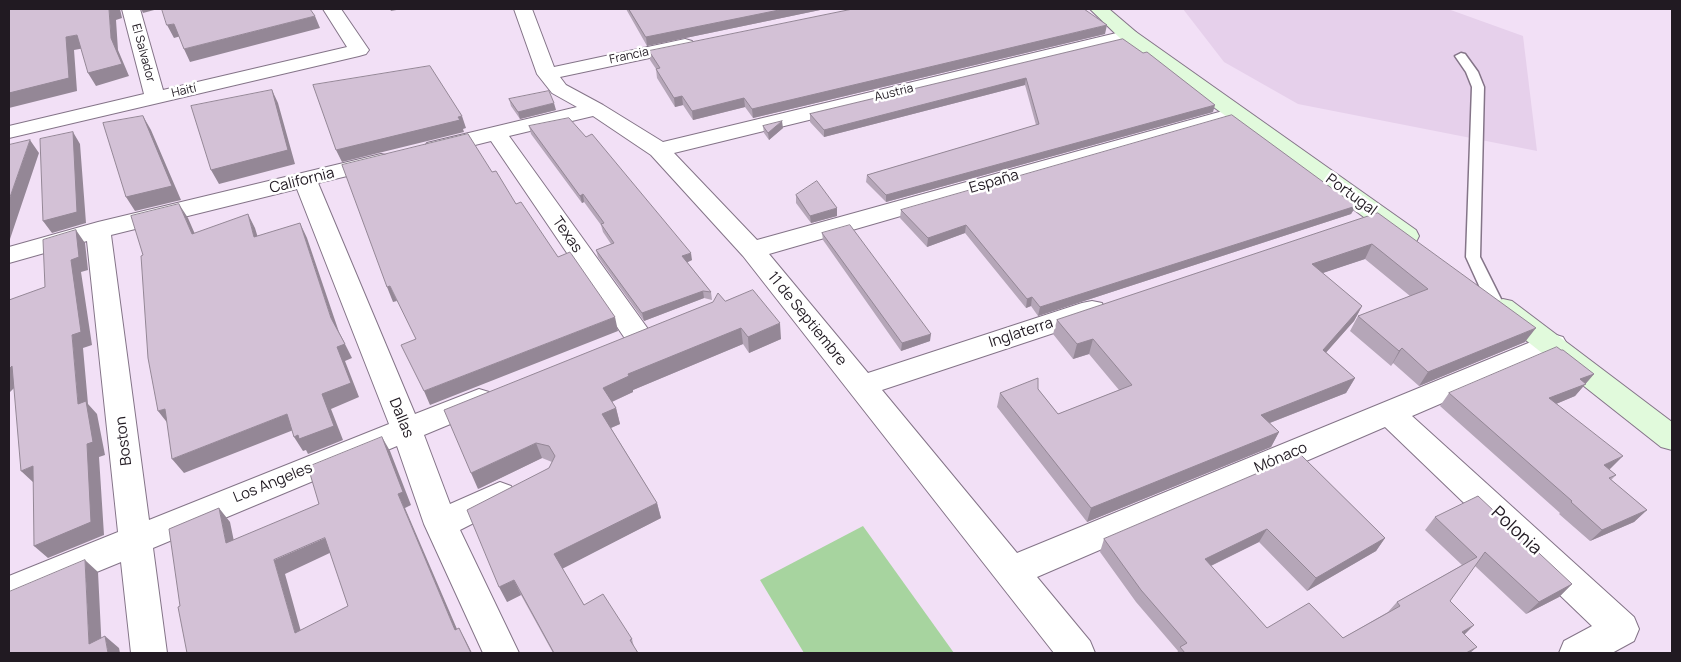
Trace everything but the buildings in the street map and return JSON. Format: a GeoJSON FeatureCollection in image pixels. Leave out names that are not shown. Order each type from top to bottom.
{"type":"FeatureCollection","features":[{"type":"Feature","properties":{"kind":"main road","name":"Portugal"},"geometry":{"type":"LineString","coordinates":[[1099,9],[1129,36],[1427,251]]}},
{"type":"Feature","properties":{"kind":"main road"},"geometry":{"type":"LineString","coordinates":[[1458,274],[1553,344],[1672,438]]}},
{"type":"Feature","properties":{"kind":"street","name":"El Salvador"},"geometry":{"type":"LineString","coordinates":[[131,9],[155,98]]}},
{"type":"Feature","properties":{"kind":"street","name":"Haití"},"geometry":{"type":"LineString","coordinates":[[9,132],[358,50],[332,9]]}},
{"type":"Feature","properties":{"kind":"street","name":"11 de Septiembre"},"geometry":{"type":"LineString","coordinates":[[523,9],[547,74],[559,89],[596,109],[659,150],[752,250],[1077,653]]}},
{"type":"Feature","properties":{"kind":"street","name":"Austria"},"geometry":{"type":"LineString","coordinates":[[659,150],[1129,36]]}},
{"type":"Feature","properties":{"kind":"street","name":"Francia"},"geometry":{"type":"LineString","coordinates":[[547,74],[702,41]]}},
{"type":"Feature","properties":{"kind":"street","name":"California"},"geometry":{"type":"LineString","coordinates":[[9,255],[98,230],[596,109]]}},
{"type":"Feature","properties":{"kind":"street","name":"España"},"geometry":{"type":"LineString","coordinates":[[752,250],[1237,113]]}},
{"type":"Feature","properties":{"kind":"street","name":"Texas"},"geometry":{"type":"LineString","coordinates":[[496,133],[650,331],[610,347]]}},
{"type":"Feature","properties":{"kind":"street","name":"Dallas"},"geometry":{"type":"LineString","coordinates":[[305,180],[406,429],[441,524],[502,653]]}},
{"type":"Feature","properties":{"kind":"street"},"geometry":{"type":"LineString","coordinates":[[1350,224],[1379,215]]}},
{"type":"Feature","properties":{"kind":"street","name":"Boston"},"geometry":{"type":"LineString","coordinates":[[98,230],[149,653]]}},
{"type":"Feature","properties":{"kind":"street","name":"Inglaterra"},"geometry":{"type":"LineString","coordinates":[[862,386],[1116,302]]}},
{"type":"Feature","properties":{"kind":"street","name":"Mónaco"},"geometry":{"type":"LineString","coordinates":[[1010,572],[1553,344]]}},
{"type":"Feature","properties":{"kind":"street","name":"Los Angeles"},"geometry":{"type":"LineString","coordinates":[[9,592],[135,538],[508,388]]}},
{"type":"Feature","properties":{"kind":"street","name":"Polonia"},"geometry":{"type":"LineString","coordinates":[[1389,413],[1621,629],[1577,653]]}},
{"type":"Feature","properties":{"kind":"street"},"geometry":{"type":"LineString","coordinates":[[441,524],[526,482]]}},
{"type":"Feature","properties":{"kind":"lane"},"geometry":{"type":"LineString","coordinates":[[1461,56],[1472,72],[1478,87],[1473,256],[1494,301]]}},
{"type":"Feature","properties":{"kind":"shaded area"},"geometry":{"type":"Polygon","coordinates":[[[1183,9],[1448,9],[1523,36],[1537,151],[1298,104],[1224,62],[1183,9]]]}},
{"type":"Feature","properties":{"kind":"green space"},"geometry":{"type":"Polygon","coordinates":[[[863,526],[954,653],[804,653],[760,580],[863,526]]]}}]}
